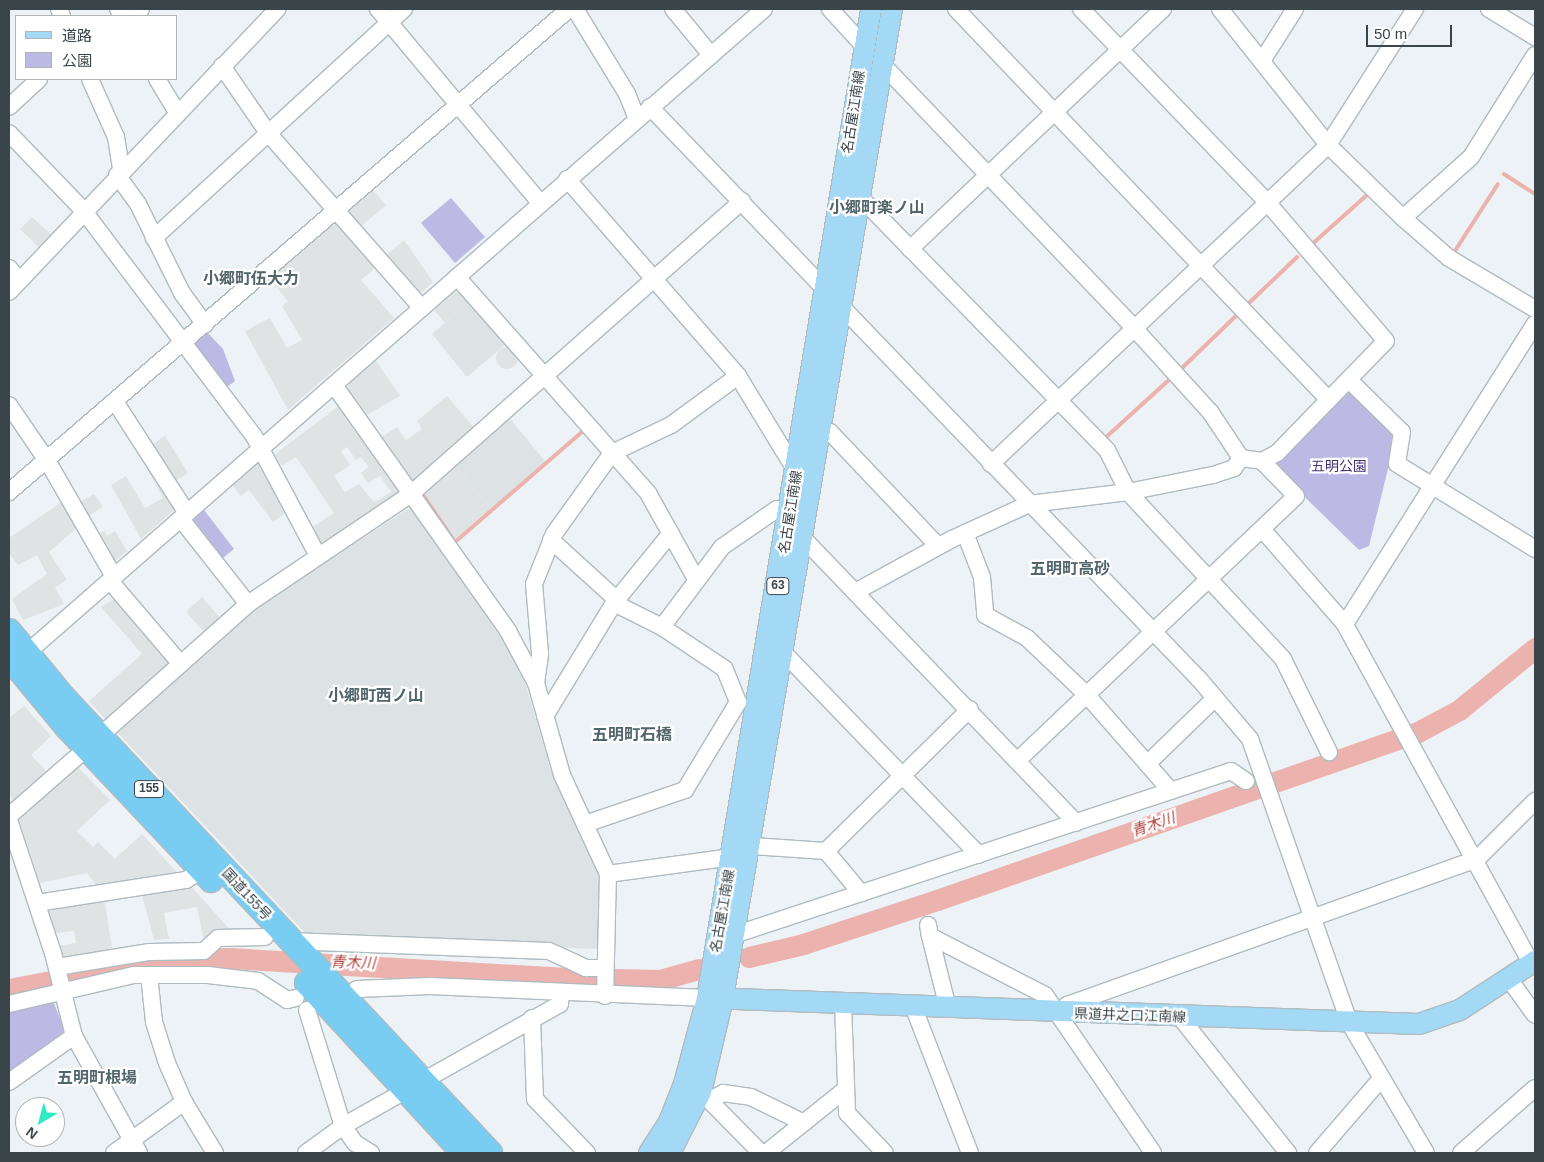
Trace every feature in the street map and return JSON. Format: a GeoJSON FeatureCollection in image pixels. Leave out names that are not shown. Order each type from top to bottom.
{"type":"FeatureCollection","features":[{"type":"Feature","properties":{"kind":"highway","name":"国道155号"},"geometry":{"type":"LineString","coordinates":[[9,631],[15,661],[94,742],[279,941],[307,984],[413,1086],[490,1153]]}},
{"type":"Feature","properties":{"kind":"highway","name":"国道155号"},"geometry":{"type":"LineString","coordinates":[[94,742],[202,870],[279,941]]}},
{"type":"Feature","properties":{"kind":"highway","name":"国道155号"},"geometry":{"type":"LineString","coordinates":[[413,1086],[464,1153]]}},
{"type":"Feature","properties":{"kind":"main road","name":"名古屋江南線"},"geometry":{"type":"LineString","coordinates":[[670,1153],[705,1096],[732,857],[791,512],[863,45],[871,9]]}},
{"type":"Feature","properties":{"kind":"main road","name":"名古屋江南線"},"geometry":{"type":"LineString","coordinates":[[649,1153],[669,1122],[684,1084],[715,998],[734,935],[752,846],[802,537],[844,308],[892,9]]}},
{"type":"Feature","properties":{"kind":"main road","name":"県道井之口江南線"},"geometry":{"type":"LineString","coordinates":[[715,998],[1350,1024],[1419,1024],[1443,1018],[1509,979],[1533,962]]}},
{"type":"Feature","properties":{"kind":"street"},"geometry":{"type":"LineString","coordinates":[[12,280],[83,210],[277,9]]}},
{"type":"Feature","properties":{"kind":"street"},"geometry":{"type":"LineString","coordinates":[[378,9],[540,203]]}},
{"type":"Feature","properties":{"kind":"street"},"geometry":{"type":"LineString","coordinates":[[154,238],[404,9]]}},
{"type":"Feature","properties":{"kind":"street"},"geometry":{"type":"LineString","coordinates":[[9,492],[48,462],[569,9]]}},
{"type":"Feature","properties":{"kind":"street"},"geometry":{"type":"LineString","coordinates":[[574,9],[614,71],[637,119]]}},
{"type":"Feature","properties":{"kind":"street"},"geometry":{"type":"LineString","coordinates":[[673,9],[711,55]]}},
{"type":"Feature","properties":{"kind":"street"},"geometry":{"type":"LineString","coordinates":[[15,661],[112,579],[567,179],[764,9]]}},
{"type":"Feature","properties":{"kind":"street"},"geometry":{"type":"LineString","coordinates":[[830,9],[863,45]]}},
{"type":"Feature","properties":{"kind":"street"},"geometry":{"type":"LineString","coordinates":[[956,9],[1057,112],[1329,400]]}},
{"type":"Feature","properties":{"kind":"street"},"geometry":{"type":"LineString","coordinates":[[882,64],[1134,328],[1210,413],[1241,458],[1262,461],[1277,453],[1386,341],[1267,202],[1081,9]]}},
{"type":"Feature","properties":{"kind":"street"},"geometry":{"type":"LineString","coordinates":[[910,250],[1164,9]]}},
{"type":"Feature","properties":{"kind":"street"},"geometry":{"type":"LineString","coordinates":[[1220,9],[1328,145],[1403,218],[1449,258],[1535,309]]}},
{"type":"Feature","properties":{"kind":"street"},"geometry":{"type":"LineString","coordinates":[[1262,62],[1295,9]]}},
{"type":"Feature","properties":{"kind":"street"},"geometry":{"type":"LineString","coordinates":[[991,464],[1328,145],[1415,9]]}},
{"type":"Feature","properties":{"kind":"street"},"geometry":{"type":"LineString","coordinates":[[1489,9],[1535,37]]}},
{"type":"Feature","properties":{"kind":"street"},"geometry":{"type":"LineString","coordinates":[[1403,218],[1471,157],[1535,55]]}},
{"type":"Feature","properties":{"kind":"street"},"geometry":{"type":"LineString","coordinates":[[222,66],[268,133],[422,308]]}},
{"type":"Feature","properties":{"kind":"street"},"geometry":{"type":"LineString","coordinates":[[9,107],[38,80]]}},
{"type":"Feature","properties":{"kind":"street"},"geometry":{"type":"LineString","coordinates":[[90,80],[116,137],[119,173],[182,293],[205,325]]}},
{"type":"Feature","properties":{"kind":"street"},"geometry":{"type":"LineString","coordinates":[[158,80],[177,112]]}},
{"type":"Feature","properties":{"kind":"street"},"geometry":{"type":"LineString","coordinates":[[650,107],[826,288],[1029,504],[1154,631],[1250,739],[1263,769],[1315,917],[1350,1024],[1380,1080],[1426,1153]]}},
{"type":"Feature","properties":{"kind":"street"},"geometry":{"type":"LineString","coordinates":[[9,133],[83,210],[262,448],[318,556]]}},
{"type":"Feature","properties":{"kind":"street"},"geometry":{"type":"LineString","coordinates":[[567,179],[652,281],[738,376],[796,471]]}},
{"type":"Feature","properties":{"kind":"street"},"geometry":{"type":"LineString","coordinates":[[861,198],[910,250],[1060,399],[1107,450],[1128,492],[1283,659],[1329,752]]}},
{"type":"Feature","properties":{"kind":"street"},"geometry":{"type":"LineString","coordinates":[[9,816],[248,604],[411,494],[742,201]]}},
{"type":"Feature","properties":{"kind":"street"},"geometry":{"type":"LineString","coordinates":[[457,277],[542,377],[648,493],[696,579]]}},
{"type":"Feature","properties":{"kind":"street"},"geometry":{"type":"LineString","coordinates":[[1345,624],[1535,324]]}},
{"type":"Feature","properties":{"kind":"street"},"geometry":{"type":"LineString","coordinates":[[536,683],[540,653],[534,584],[552,540],[612,453],[671,425],[738,376]]}},
{"type":"Feature","properties":{"kind":"street"},"geometry":{"type":"LineString","coordinates":[[1348,380],[1402,432],[1397,464],[1535,549]]}},
{"type":"Feature","properties":{"kind":"street"},"geometry":{"type":"LineString","coordinates":[[334,385],[508,631],[536,683],[562,775],[608,874],[605,981]]}},
{"type":"Feature","properties":{"kind":"street"},"geometry":{"type":"LineString","coordinates":[[116,402],[184,516],[248,604]]}},
{"type":"Feature","properties":{"kind":"street"},"geometry":{"type":"LineString","coordinates":[[9,405],[48,462],[112,579],[180,664]]}},
{"type":"Feature","properties":{"kind":"street"},"geometry":{"type":"LineString","coordinates":[[821,431],[830,432],[938,546]]}},
{"type":"Feature","properties":{"kind":"street"},"geometry":{"type":"LineString","coordinates":[[857,591],[938,546],[1029,504],[1128,492],[1227,470],[1241,458]]}},
{"type":"Feature","properties":{"kind":"street"},"geometry":{"type":"LineString","coordinates":[[1018,760],[1296,496],[1262,461]]}},
{"type":"Feature","properties":{"kind":"street"},"geometry":{"type":"LineString","coordinates":[[662,627],[696,579],[722,547],[752,524],[777,510],[791,512]]}},
{"type":"Feature","properties":{"kind":"street"},"geometry":{"type":"LineString","coordinates":[[1262,529],[1345,624],[1403,728],[1410,745],[1533,962]]}},
{"type":"Feature","properties":{"kind":"street"},"geometry":{"type":"LineString","coordinates":[[545,716],[615,601],[671,533]]}},
{"type":"Feature","properties":{"kind":"street"},"geometry":{"type":"LineString","coordinates":[[965,533],[982,577],[985,615],[1028,638],[1086,694],[1171,791]]}},
{"type":"Feature","properties":{"kind":"street"},"geometry":{"type":"LineString","coordinates":[[802,537],[857,591],[1076,823]]}},
{"type":"Feature","properties":{"kind":"street"},"geometry":{"type":"LineString","coordinates":[[552,540],[615,601],[662,627],[725,669],[738,702],[685,790],[585,824]]}},
{"type":"Feature","properties":{"kind":"street"},"geometry":{"type":"LineString","coordinates":[[783,652],[904,774],[979,855]]}},
{"type":"Feature","properties":{"kind":"street"},"geometry":{"type":"LineString","coordinates":[[1147,764],[1215,698]]}},
{"type":"Feature","properties":{"kind":"street"},"geometry":{"type":"LineString","coordinates":[[826,851],[970,709]]}},
{"type":"Feature","properties":{"kind":"street"},"geometry":{"type":"LineString","coordinates":[[722,729],[753,731]]}},
{"type":"Feature","properties":{"kind":"street"},"geometry":{"type":"LineString","coordinates":[[734,935],[1231,771],[1246,781]]}},
{"type":"Feature","properties":{"kind":"street"},"geometry":{"type":"LineString","coordinates":[[1061,1012],[1067,1005],[1476,859],[1535,801]]}},
{"type":"Feature","properties":{"kind":"street"},"geometry":{"type":"LineString","coordinates":[[9,820],[57,969],[74,1036],[135,1147]]}},
{"type":"Feature","properties":{"kind":"street"},"geometry":{"type":"LineString","coordinates":[[752,846],[826,851],[861,893]]}},
{"type":"Feature","properties":{"kind":"street"},"geometry":{"type":"LineString","coordinates":[[608,874],[732,857]]}},
{"type":"Feature","properties":{"kind":"street"},"geometry":{"type":"LineString","coordinates":[[37,903],[186,880],[202,870]]}},
{"type":"Feature","properties":{"kind":"street"},"geometry":{"type":"LineString","coordinates":[[948,1008],[929,931],[1045,995],[1061,1012],[1098,1078],[1152,1153]]}},
{"type":"Feature","properties":{"kind":"street"},"geometry":{"type":"LineString","coordinates":[[57,969],[150,952],[204,951],[218,938],[549,951],[586,968],[605,981]]}},
{"type":"Feature","properties":{"kind":"street"},"geometry":{"type":"LineString","coordinates":[[149,975],[154,1022],[184,1102],[215,1153]]}},
{"type":"Feature","properties":{"kind":"street"},"geometry":{"type":"LineString","coordinates":[[9,1004],[62,990],[149,975],[258,981],[287,1000],[307,984]]}},
{"type":"Feature","properties":{"kind":"street"},"geometry":{"type":"LineString","coordinates":[[1509,979],[1535,1015]]}},
{"type":"Feature","properties":{"kind":"street"},"geometry":{"type":"LineString","coordinates":[[357,989],[430,986],[561,992],[605,981],[715,998]]}},
{"type":"Feature","properties":{"kind":"street"},"geometry":{"type":"LineString","coordinates":[[306,1153],[342,1126],[560,1004],[561,992]]}},
{"type":"Feature","properties":{"kind":"street"},"geometry":{"type":"LineString","coordinates":[[843,1003],[847,1113],[885,1153]]}},
{"type":"Feature","properties":{"kind":"street"},"geometry":{"type":"LineString","coordinates":[[913,1006],[970,1153]]}},
{"type":"Feature","properties":{"kind":"street"},"geometry":{"type":"LineString","coordinates":[[307,1010],[342,1126],[354,1143],[371,1153]]}},
{"type":"Feature","properties":{"kind":"street"},"geometry":{"type":"LineString","coordinates":[[1180,1017],[1288,1153]]}},
{"type":"Feature","properties":{"kind":"street"},"geometry":{"type":"LineString","coordinates":[[532,1018],[535,1099],[587,1153]]}},
{"type":"Feature","properties":{"kind":"street"},"geometry":{"type":"LineString","coordinates":[[9,1082],[74,1036]]}},
{"type":"Feature","properties":{"kind":"street"},"geometry":{"type":"LineString","coordinates":[[1317,1153],[1380,1080]]}},
{"type":"Feature","properties":{"kind":"street"},"geometry":{"type":"LineString","coordinates":[[1461,1153],[1535,1088]]}},
{"type":"Feature","properties":{"kind":"street"},"geometry":{"type":"LineString","coordinates":[[766,1153],[846,1089]]}},
{"type":"Feature","properties":{"kind":"street"},"geometry":{"type":"LineString","coordinates":[[705,1096],[723,1093],[751,1098],[804,1123]]}},
{"type":"Feature","properties":{"kind":"street"},"geometry":{"type":"LineString","coordinates":[[705,1096],[761,1153]]}},
{"type":"Feature","properties":{"kind":"street"},"geometry":{"type":"LineString","coordinates":[[114,1153],[135,1147],[184,1102]]}},
{"type":"Feature","properties":{"kind":"shaded area"},"geometry":{"type":"Polygon","coordinates":[[[370,187],[386,205],[358,229],[345,208],[370,187]]]}},
{"type":"Feature","properties":{"kind":"shaded area"},"geometry":{"type":"Polygon","coordinates":[[[32,217],[54,237],[42,250],[20,229],[32,217]]]}},
{"type":"Feature","properties":{"kind":"shaded area"},"geometry":{"type":"Polygon","coordinates":[[[338,219],[377,266],[361,280],[394,318],[288,410],[245,331],[270,318],[287,348],[302,340],[282,306],[288,301],[267,276],[338,219]]]}},
{"type":"Feature","properties":{"kind":"shaded area"},"geometry":{"type":"Polygon","coordinates":[[[404,240],[433,282],[420,294],[383,258],[404,240]]]}},
{"type":"Feature","properties":{"kind":"shaded area"},"geometry":{"type":"Polygon","coordinates":[[[455,292],[462,292],[470,302],[445,323],[434,310],[455,292]]]}},
{"type":"Feature","properties":{"kind":"shaded area"},"geometry":{"type":"Polygon","coordinates":[[[470,302],[506,344],[467,377],[432,334],[470,302]]]}},
{"type":"Feature","properties":{"kind":"shaded area"},"geometry":{"type":"Polygon","coordinates":[[[507,347],[515,350],[518,358],[515,366],[507,369],[499,366],[496,358],[499,350],[507,347]]]}},
{"type":"Feature","properties":{"kind":"shaded area"},"geometry":{"type":"Polygon","coordinates":[[[376,361],[400,396],[363,417],[348,395],[349,384],[376,361]]]}},
{"type":"Feature","properties":{"kind":"shaded area"},"geometry":{"type":"Polygon","coordinates":[[[447,396],[476,430],[416,482],[408,481],[379,439],[397,427],[406,440],[422,429],[417,421],[447,396]]]}},
{"type":"Feature","properties":{"kind":"shaded area"},"geometry":{"type":"Polygon","coordinates":[[[340,405],[398,491],[397,498],[322,548],[308,530],[334,513],[296,457],[282,466],[274,455],[340,405]],[[347,447],[341,451],[350,465],[334,476],[345,492],[359,484],[374,502],[391,492],[380,476],[368,483],[361,473],[369,467],[361,457],[356,460],[347,447]]]}},
{"type":"Feature","properties":{"kind":"shaded area"},"geometry":{"type":"Polygon","coordinates":[[[507,415],[546,462],[491,508],[452,461],[507,415]]]}},
{"type":"Feature","properties":{"kind":"shaded area"},"geometry":{"type":"Polygon","coordinates":[[[165,436],[188,473],[172,483],[149,446],[165,436]]]}},
{"type":"Feature","properties":{"kind":"shaded area"},"geometry":{"type":"Polygon","coordinates":[[[452,461],[491,508],[455,539],[421,490],[452,461]]]}},
{"type":"Feature","properties":{"kind":"shaded area"},"geometry":{"type":"Polygon","coordinates":[[[259,462],[290,510],[273,522],[249,490],[241,496],[232,485],[259,462]]]}},
{"type":"Feature","properties":{"kind":"shaded area"},"geometry":{"type":"Polygon","coordinates":[[[154,466],[179,506],[141,539],[111,485],[126,476],[145,508],[163,498],[147,469],[154,466]]]}},
{"type":"Feature","properties":{"kind":"shaded area"},"geometry":{"type":"Polygon","coordinates":[[[94,494],[103,507],[85,518],[76,504],[94,494]]]}},
{"type":"Feature","properties":{"kind":"shaded area"},"geometry":{"type":"Polygon","coordinates":[[[66,499],[80,525],[49,552],[67,580],[55,587],[64,604],[23,620],[12,599],[47,574],[37,555],[18,565],[9,553],[9,538],[66,499]]]}},
{"type":"Feature","properties":{"kind":"shaded area"},"geometry":{"type":"Polygon","coordinates":[[[411,507],[520,665],[551,771],[602,876],[601,949],[311,939],[117,732],[254,609],[411,507]]]}},
{"type":"Feature","properties":{"kind":"shaded area"},"geometry":{"type":"Polygon","coordinates":[[[104,531],[107,536],[115,531],[127,551],[113,563],[94,537],[104,531]]]}},
{"type":"Feature","properties":{"kind":"shaded area"},"geometry":{"type":"Polygon","coordinates":[[[117,597],[172,661],[108,722],[89,701],[142,654],[101,607],[117,597]]]}},
{"type":"Feature","properties":{"kind":"shaded area"},"geometry":{"type":"Polygon","coordinates":[[[202,597],[221,619],[206,634],[186,612],[202,597]]]}},
{"type":"Feature","properties":{"kind":"shaded area"},"geometry":{"type":"Polygon","coordinates":[[[24,706],[51,736],[31,755],[49,774],[14,806],[9,790],[9,718],[24,706]]]}},
{"type":"Feature","properties":{"kind":"shaded area"},"geometry":{"type":"Polygon","coordinates":[[[75,764],[110,800],[77,831],[93,847],[98,842],[115,859],[142,834],[182,878],[100,890],[87,873],[40,883],[18,817],[75,764]]]}},
{"type":"Feature","properties":{"kind":"shaded area"},"geometry":{"type":"Polygon","coordinates":[[[189,884],[234,934],[203,937],[197,907],[164,913],[169,939],[154,940],[141,891],[189,884]]]}},
{"type":"Feature","properties":{"kind":"shaded area"},"geometry":{"type":"Polygon","coordinates":[[[104,897],[113,955],[61,964],[58,946],[76,943],[74,931],[55,933],[47,905],[104,897]]]}},
{"type":"Feature","properties":{"kind":"green space"},"geometry":{"type":"Polygon","coordinates":[[[451,198],[485,237],[455,263],[421,223],[451,198]]]}},
{"type":"Feature","properties":{"kind":"green space"},"geometry":{"type":"Polygon","coordinates":[[[205,330],[223,349],[235,381],[223,390],[190,343],[205,330]]]}},
{"type":"Feature","properties":{"kind":"green space","name":"五明公園"},"geometry":{"type":"Polygon","coordinates":[[[1348,389],[1396,436],[1369,546],[1359,550],[1273,466],[1348,389]]]}},
{"type":"Feature","properties":{"kind":"green space"},"geometry":{"type":"Polygon","coordinates":[[[204,510],[234,549],[219,561],[194,528],[194,518],[204,510]]]}},
{"type":"Feature","properties":{"kind":"green space"},"geometry":{"type":"Polygon","coordinates":[[[53,1001],[67,1036],[9,1077],[9,1010],[53,1001]]]}},
{"type":"Feature","properties":{"kind":"waterway"},"geometry":{"type":"LineString","coordinates":[[1504,174],[1535,194]]}},
{"type":"Feature","properties":{"kind":"waterway"},"geometry":{"type":"LineString","coordinates":[[1453,254],[1498,184]]}},
{"type":"Feature","properties":{"kind":"waterway"},"geometry":{"type":"LineString","coordinates":[[1310,246],[1368,194]]}},
{"type":"Feature","properties":{"kind":"waterway"},"geometry":{"type":"LineString","coordinates":[[1248,304],[1297,257]]}},
{"type":"Feature","properties":{"kind":"waterway"},"geometry":{"type":"LineString","coordinates":[[1181,369],[1240,312]]}},
{"type":"Feature","properties":{"kind":"waterway"},"geometry":{"type":"LineString","coordinates":[[1104,439],[1171,378]]}},
{"type":"Feature","properties":{"kind":"waterway"},"geometry":{"type":"LineString","coordinates":[[423,495],[455,542],[583,431]]}},
{"type":"Feature","properties":{"kind":"waterway","name":"青木川"},"geometry":{"type":"LineString","coordinates":[[749,957],[803,944],[937,900],[1418,732],[1459,710],[1535,648]]}},
{"type":"Feature","properties":{"kind":"waterway","name":"青木川"},"geometry":{"type":"LineString","coordinates":[[9,989],[149,962],[229,958],[570,978],[659,980],[699,969]]}},
{"type":"Feature","properties":{"kind":"district","name":"小郷町楽ノ山"},"geometry":{"type":"Point","coordinates":[877,208]}},
{"type":"Feature","properties":{"kind":"district","name":"小郷町伍大力"},"geometry":{"type":"Point","coordinates":[251,279]}},
{"type":"Feature","properties":{"kind":"district","name":"五明町高砂"},"geometry":{"type":"Point","coordinates":[1070,569]}},
{"type":"Feature","properties":{"kind":"district","name":"小郷町西ノ山"},"geometry":{"type":"Point","coordinates":[376,696]}},
{"type":"Feature","properties":{"kind":"district","name":"五明町石橋"},"geometry":{"type":"Point","coordinates":[632,735]}},
{"type":"Feature","properties":{"kind":"district","name":"五明町根場"},"geometry":{"type":"Point","coordinates":[97,1078]}}]}
